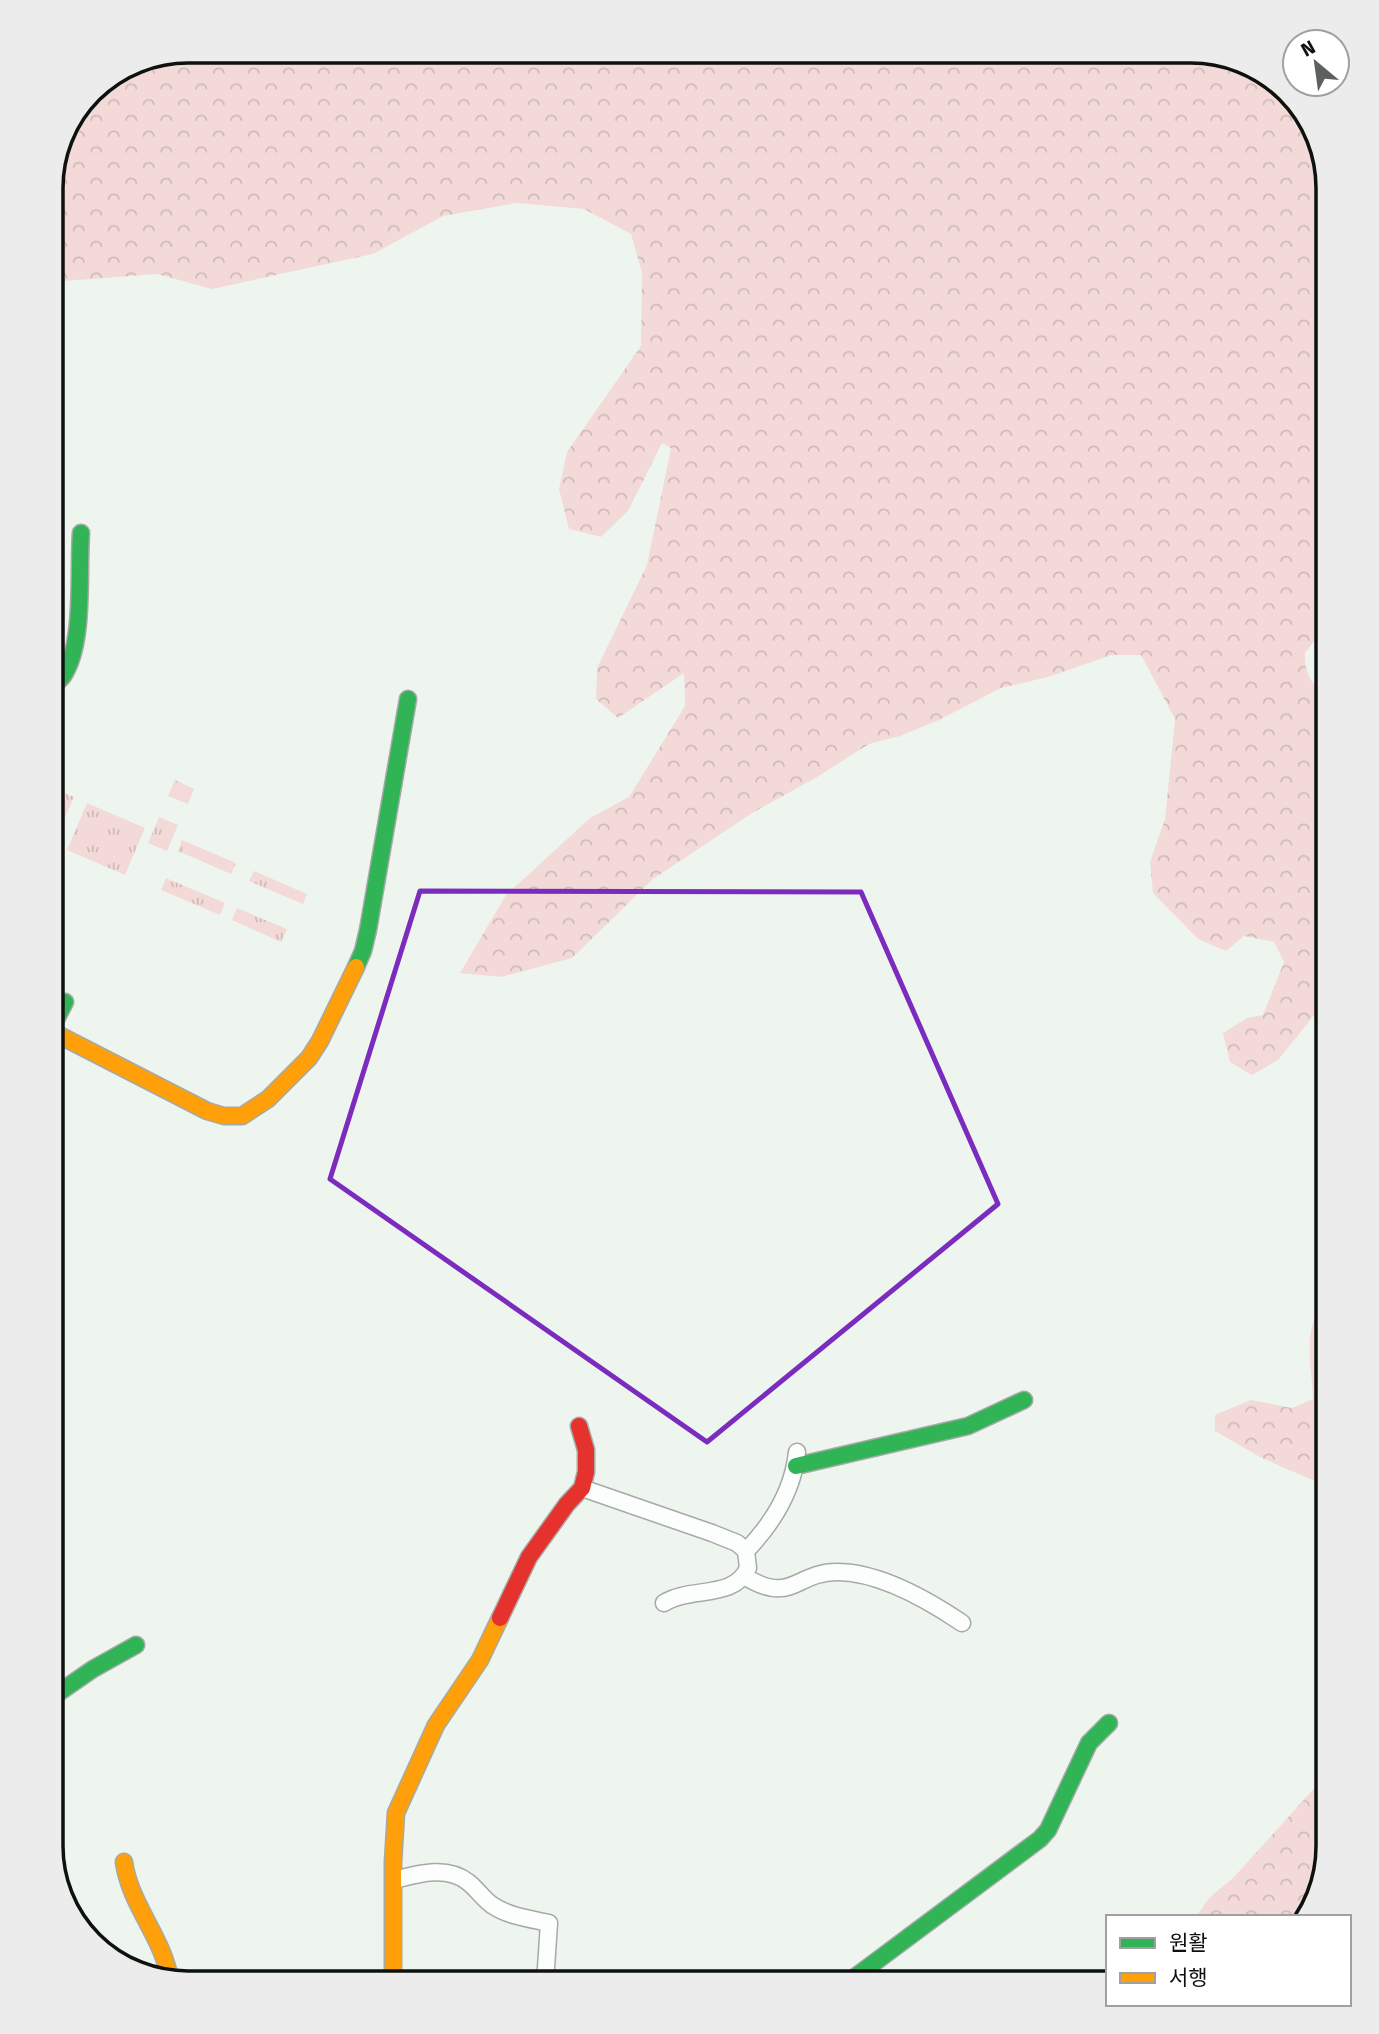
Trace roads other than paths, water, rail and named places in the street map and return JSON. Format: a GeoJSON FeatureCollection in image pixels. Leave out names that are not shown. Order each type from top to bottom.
{"type":"FeatureCollection","features":[{"type":"Feature","properties":{"kind":"street"},"geometry":{"type":"LineString","coordinates":[[63,677],[77,634],[80,600],[78,550],[81,533]]}},
{"type":"Feature","properties":{"kind":"street"},"geometry":{"type":"LineString","coordinates":[[63,1036],[215,1114],[224,1116],[242,1116],[268,1099],[293,1076],[315,1049],[363,951],[408,699]]}},
{"type":"Feature","properties":{"kind":"street"},"geometry":{"type":"LineString","coordinates":[[63,1006],[65,1002]]}},
{"type":"Feature","properties":{"kind":"street"},"geometry":{"type":"LineString","coordinates":[[746,1551],[768,1528],[779,1508],[797,1459],[968,1426],[1024,1400]]}},
{"type":"Feature","properties":{"kind":"street"},"geometry":{"type":"LineString","coordinates":[[393,1971],[396,1813],[436,1725],[480,1660],[529,1557],[582,1488],[586,1472],[586,1450],[579,1426]]}},
{"type":"Feature","properties":{"kind":"street"},"geometry":{"type":"LineString","coordinates":[[582,1488],[712,1533],[737,1543],[746,1551],[748,1568],[738,1583],[722,1590],[677,1595],[664,1603]]}},
{"type":"Feature","properties":{"kind":"street"},"geometry":{"type":"LineString","coordinates":[[744,1576],[762,1587],[773,1589],[785,1588],[833,1572],[850,1572],[926,1599],[962,1623]]}},
{"type":"Feature","properties":{"kind":"street"},"geometry":{"type":"LineString","coordinates":[[63,1690],[136,1645]]}},
{"type":"Feature","properties":{"kind":"street"},"geometry":{"type":"LineString","coordinates":[[863,1971],[1040,1839],[1048,1830],[1089,1743],[1109,1723]]}},
{"type":"Feature","properties":{"kind":"street"},"geometry":{"type":"LineString","coordinates":[[124,1862],[128,1881],[167,1959],[169,1970]]}},
{"type":"Feature","properties":{"kind":"street"},"geometry":{"type":"LineString","coordinates":[[394,1880],[425,1872],[447,1873],[466,1880],[492,1905],[512,1915],[549,1923],[546,1971]]}}]}
